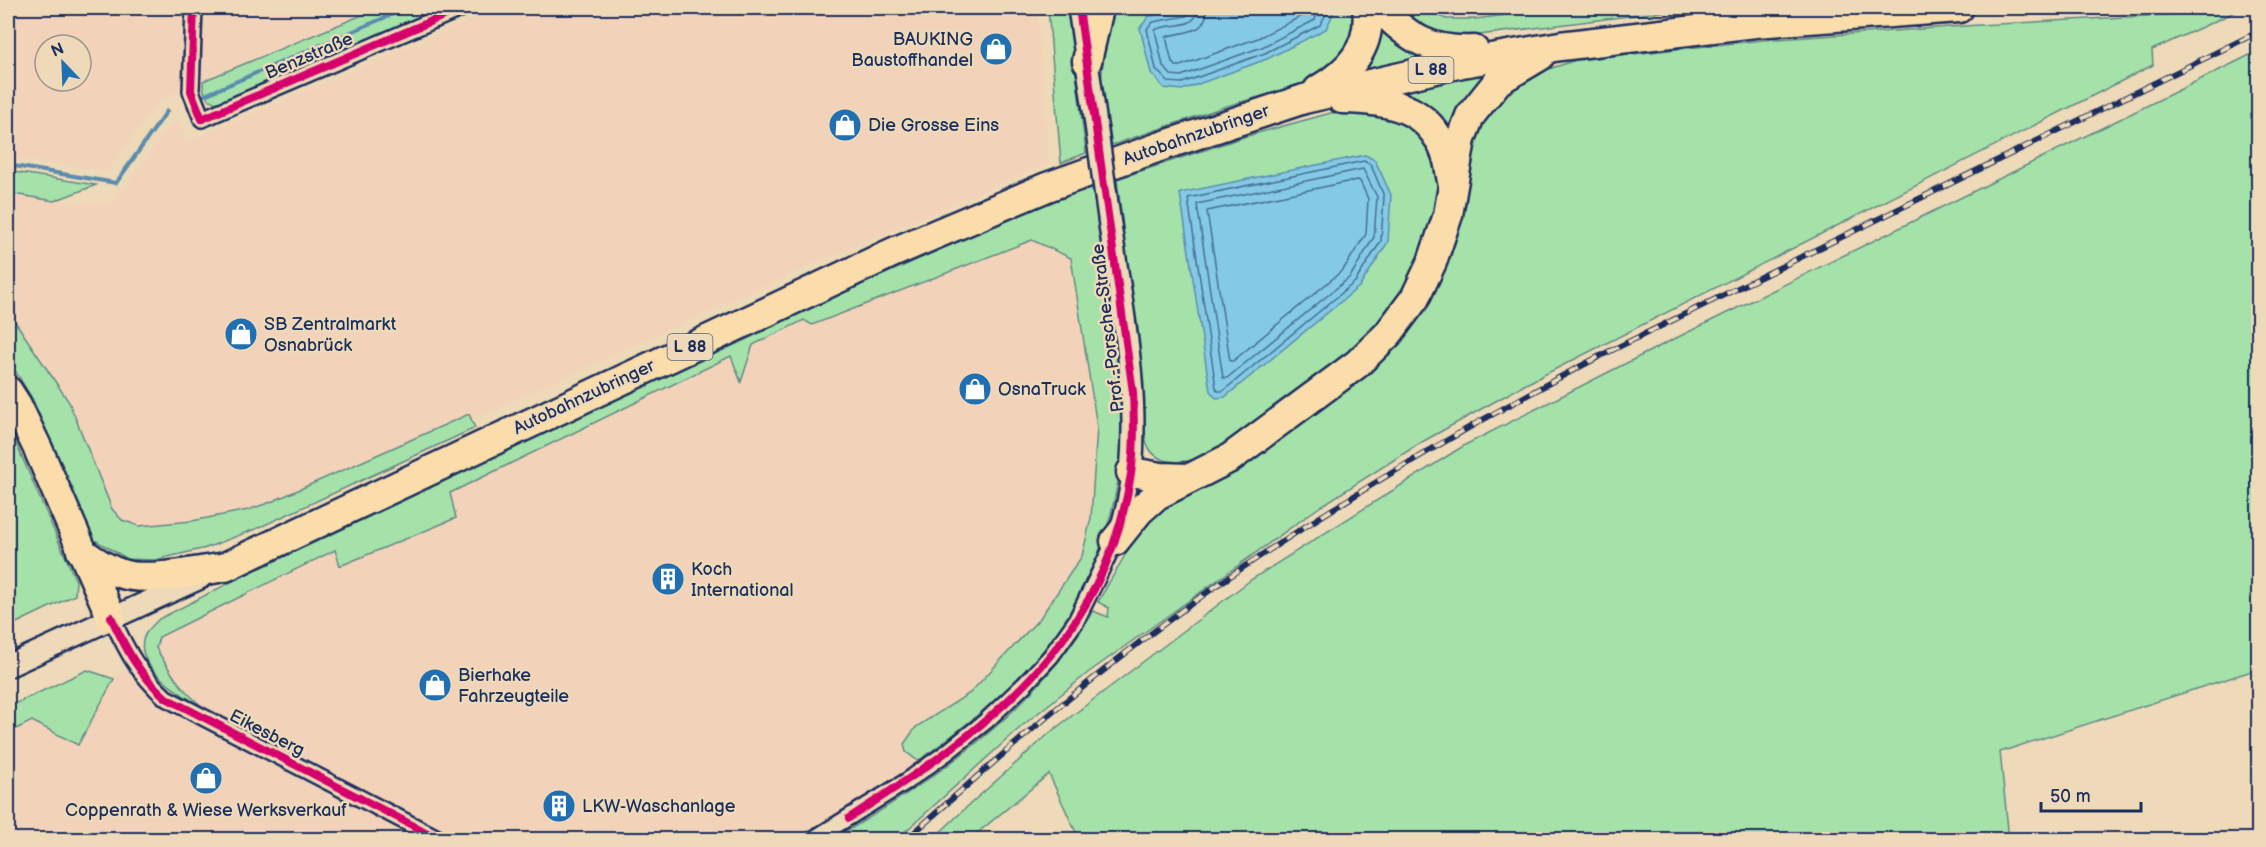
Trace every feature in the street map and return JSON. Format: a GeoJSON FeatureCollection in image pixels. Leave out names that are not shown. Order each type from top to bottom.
{"type":"FeatureCollection","features":[{"type":"Feature","properties":{"kind":"highway"},"geometry":{"type":"LineString","coordinates":[[1087,61],[1099,8]]}},
{"type":"Feature","properties":{"kind":"highway"},"geometry":{"type":"LineString","coordinates":[[1304,99],[1337,79],[1356,59],[1365,37],[1367,8]]}},
{"type":"Feature","properties":{"kind":"highway"},"geometry":{"type":"LineString","coordinates":[[1380,8],[1413,37],[1433,48],[1454,51],[1560,46]]}},
{"type":"Feature","properties":{"kind":"highway","name":"L 88"},"geometry":{"type":"LineString","coordinates":[[1304,99],[1450,66],[1560,46],[1755,23],[1959,8]]}},
{"type":"Feature","properties":{"kind":"highway"},"geometry":{"type":"LineString","coordinates":[[1115,541],[1139,511],[1157,495],[1230,458],[1357,364],[1388,334],[1414,298],[1432,262],[1448,215],[1461,139],[1470,116],[1498,81],[1560,46]]}},
{"type":"Feature","properties":{"kind":"highway"},"geometry":{"type":"LineString","coordinates":[[1304,99],[1374,100],[1397,105],[1418,117],[1434,133],[1446,154],[1452,184]]}},
{"type":"Feature","properties":{"kind":"highway","name":"Autobahnzubringer"},"geometry":{"type":"LineString","coordinates":[[225,567],[894,252],[1047,187],[1304,99]]}},
{"type":"Feature","properties":{"kind":"highway"},"geometry":{"type":"LineString","coordinates":[[8,391],[38,449],[111,617]]}},
{"type":"Feature","properties":{"kind":"highway"},"geometry":{"type":"LineString","coordinates":[[1131,472],[1161,477],[1190,478]]}},
{"type":"Feature","properties":{"kind":"highway"},"geometry":{"type":"LineString","coordinates":[[81,551],[99,565],[124,575],[167,576],[225,567]]}},
{"type":"Feature","properties":{"kind":"street","name":"Benzstraße"},"geometry":{"type":"LineString","coordinates":[[194,8],[191,91],[202,118],[462,8]]}},
{"type":"Feature","properties":{"kind":"street","name":"Prof.-Porsche-Straße"},"geometry":{"type":"LineString","coordinates":[[812,840],[888,794],[946,753],[986,721],[1024,685],[1051,656],[1076,621],[1115,541],[1131,472],[1133,392],[1079,8]]}},
{"type":"Feature","properties":{"kind":"street","name":"Autobahnzubringer"},"geometry":{"type":"LineString","coordinates":[[8,666],[111,617],[225,567]]}},
{"type":"Feature","properties":{"kind":"street","name":"Eikesberg"},"geometry":{"type":"LineString","coordinates":[[111,617],[138,669],[147,681],[166,698],[441,840]]}},
{"type":"Feature","properties":{"kind":"shaded area"},"geometry":{"type":"Polygon","coordinates":[[[8,8],[379,8],[161,99],[106,171],[8,157],[8,8]]]}},
{"type":"Feature","properties":{"kind":"shaded area"},"geometry":{"type":"Polygon","coordinates":[[[498,8],[1037,8],[1048,163],[823,259],[471,419],[470,415],[271,502],[248,510],[192,521],[139,526],[122,520],[112,509],[69,402],[8,311],[8,193],[54,201],[114,204],[176,117],[187,142],[498,8]]]}},
{"type":"Feature","properties":{"kind":"shaded area"},"geometry":{"type":"Polygon","coordinates":[[[1421,8],[1559,8],[1475,19],[1446,19],[1421,8]]]}},
{"type":"Feature","properties":{"kind":"shaded area"},"geometry":{"type":"Polygon","coordinates":[[[1067,207],[1074,289],[1097,427],[1091,518],[1082,556],[1040,618],[970,693],[916,727],[904,744],[906,752],[918,761],[828,818],[790,839],[8,839],[8,708],[87,670],[114,678],[156,648],[159,637],[805,320],[1067,207]]]}},
{"type":"Feature","properties":{"kind":"green space"},"geometry":{"type":"Polygon","coordinates":[[[379,8],[446,8],[222,104],[213,102],[205,94],[203,81],[379,8]]]}},
{"type":"Feature","properties":{"kind":"green space"},"geometry":{"type":"Polygon","coordinates":[[[1048,8],[1068,8],[1086,153],[1061,163],[1048,8]]]}},
{"type":"Feature","properties":{"kind":"green space"},"geometry":{"type":"Polygon","coordinates":[[[1108,8],[1359,8],[1358,35],[1332,72],[1303,84],[1227,106],[1112,145],[1101,83],[1108,8]]]}},
{"type":"Feature","properties":{"kind":"green space"},"geometry":{"type":"Polygon","coordinates":[[[1392,8],[1421,8],[1446,19],[1475,19],[1559,8],[1692,8],[1455,38],[1417,30],[1392,8]]]}},
{"type":"Feature","properties":{"kind":"green space"},"geometry":{"type":"Polygon","coordinates":[[[2237,11],[2152,50],[2153,65],[1528,383],[1422,442],[1321,506],[1089,672],[1022,726],[897,839],[832,840],[906,794],[978,742],[1042,681],[1069,647],[1093,611],[1108,617],[1109,608],[1098,602],[1147,517],[1425,305],[1448,265],[1464,213],[1475,141],[1482,120],[1508,90],[1531,75],[1576,60],[1763,40],[2237,11]]]}},
{"type":"Feature","properties":{"kind":"green space"},"geometry":{"type":"Polygon","coordinates":[[[1375,14],[1432,58],[1349,77],[1375,14]]]}},
{"type":"Feature","properties":{"kind":"green space"},"geometry":{"type":"Polygon","coordinates":[[[2258,51],[2258,669],[2000,752],[2009,839],[1079,839],[1049,774],[970,839],[933,839],[1052,731],[1252,579],[1465,445],[1658,347],[2258,51]]]}},
{"type":"Feature","properties":{"kind":"green space"},"geometry":{"type":"Polygon","coordinates":[[[1502,69],[1449,141],[1388,93],[1502,69]]]}},
{"type":"Feature","properties":{"kind":"green space"},"geometry":{"type":"Polygon","coordinates":[[[1375,107],[1430,137],[1442,180],[1438,212],[1407,291],[1348,359],[1212,454],[1178,462],[1155,455],[1146,442],[1143,389],[1117,179],[1247,136],[1349,108],[1375,107]]]}},
{"type":"Feature","properties":{"kind":"green space"},"geometry":{"type":"Polygon","coordinates":[[[8,171],[96,185],[54,201],[8,193],[8,171]]]}},
{"type":"Feature","properties":{"kind":"green space"},"geometry":{"type":"Polygon","coordinates":[[[1092,187],[1118,353],[1123,401],[1119,476],[1106,531],[1086,583],[1073,608],[1041,653],[982,711],[918,761],[906,752],[904,744],[916,727],[970,693],[1040,618],[1082,556],[1091,518],[1097,427],[1071,258],[1032,240],[812,325],[804,320],[753,345],[741,382],[731,356],[450,493],[456,518],[340,566],[335,550],[159,637],[156,648],[167,666],[182,687],[204,708],[160,678],[145,656],[142,645],[146,633],[159,619],[276,559],[766,327],[1022,213],[1092,187]]]}},
{"type":"Feature","properties":{"kind":"green space"},"geometry":{"type":"Polygon","coordinates":[[[8,311],[69,402],[112,509],[122,520],[139,526],[192,521],[248,510],[271,502],[469,414],[475,428],[258,528],[206,548],[155,560],[128,559],[91,538],[33,400],[16,372],[8,365],[8,311]]]}},
{"type":"Feature","properties":{"kind":"green space"},"geometry":{"type":"Polygon","coordinates":[[[8,425],[76,581],[75,595],[8,627],[8,425]]]}},
{"type":"Feature","properties":{"kind":"green space"},"geometry":{"type":"Polygon","coordinates":[[[87,670],[114,679],[78,745],[32,721],[8,733],[8,707],[87,670]]]}},
{"type":"Feature","properties":{"kind":"water"},"geometry":{"type":"Polygon","coordinates":[[[1202,8],[1331,8],[1333,14],[1326,29],[1267,59],[1182,90],[1164,88],[1151,73],[1140,28],[1149,16],[1202,8]]]}},
{"type":"Feature","properties":{"kind":"water"},"geometry":{"type":"Polygon","coordinates":[[[1365,155],[1375,160],[1391,195],[1388,242],[1360,286],[1225,397],[1216,398],[1210,391],[1180,193],[1365,155]]]}},
{"type":"Feature","properties":{"kind":"waterway"},"geometry":{"type":"LineString","coordinates":[[205,95],[407,8]]}},
{"type":"Feature","properties":{"kind":"waterway"},"geometry":{"type":"LineString","coordinates":[[8,165],[116,183],[167,111]]}},
{"type":"Feature","properties":{"kind":"railway"},"geometry":{"type":"LineString","coordinates":[[906,840],[1036,726],[1172,618],[1266,552],[1390,474],[1516,401],[1602,355],[2258,32]]}},
{"type":"Feature","properties":{"kind":"cycle path"},"geometry":{"type":"LineString","coordinates":[[194,8],[191,91],[202,119],[462,8]]}},
{"type":"Feature","properties":{"kind":"cycle path"},"geometry":{"type":"LineString","coordinates":[[849,818],[946,752],[991,716],[1031,678],[1066,635],[1095,587],[1117,534],[1131,474],[1134,433],[1133,392],[1079,8]]}},
{"type":"Feature","properties":{"kind":"cycle path"},"geometry":{"type":"LineString","coordinates":[[111,617],[134,661],[148,680],[166,698],[441,840]]}},
{"type":"Feature","properties":{"kind":"place","name":"BAUKING Baustoffhandel"},"geometry":{"type":"Point","coordinates":[996,49]}},
{"type":"Feature","properties":{"kind":"place","name":"Die Grosse Eins"},"geometry":{"type":"Point","coordinates":[845,125]}},
{"type":"Feature","properties":{"kind":"place","name":"SB Zentralmarkt Osnabrück"},"geometry":{"type":"Point","coordinates":[241,334]}},
{"type":"Feature","properties":{"kind":"place","name":"OsnaTruck"},"geometry":{"type":"Point","coordinates":[975,389]}},
{"type":"Feature","properties":{"kind":"place","name":"Koch International"},"geometry":{"type":"Point","coordinates":[668,579]}},
{"type":"Feature","properties":{"kind":"place","name":"Bierhake Fahrzeugteile"},"geometry":{"type":"Point","coordinates":[435,685]}},
{"type":"Feature","properties":{"kind":"place","name":"Coppenrath & Wiese Werksverkauf"},"geometry":{"type":"Point","coordinates":[206,778]}},
{"type":"Feature","properties":{"kind":"place","name":"LKW-Waschanlage"},"geometry":{"type":"Point","coordinates":[559,806]}}]}
